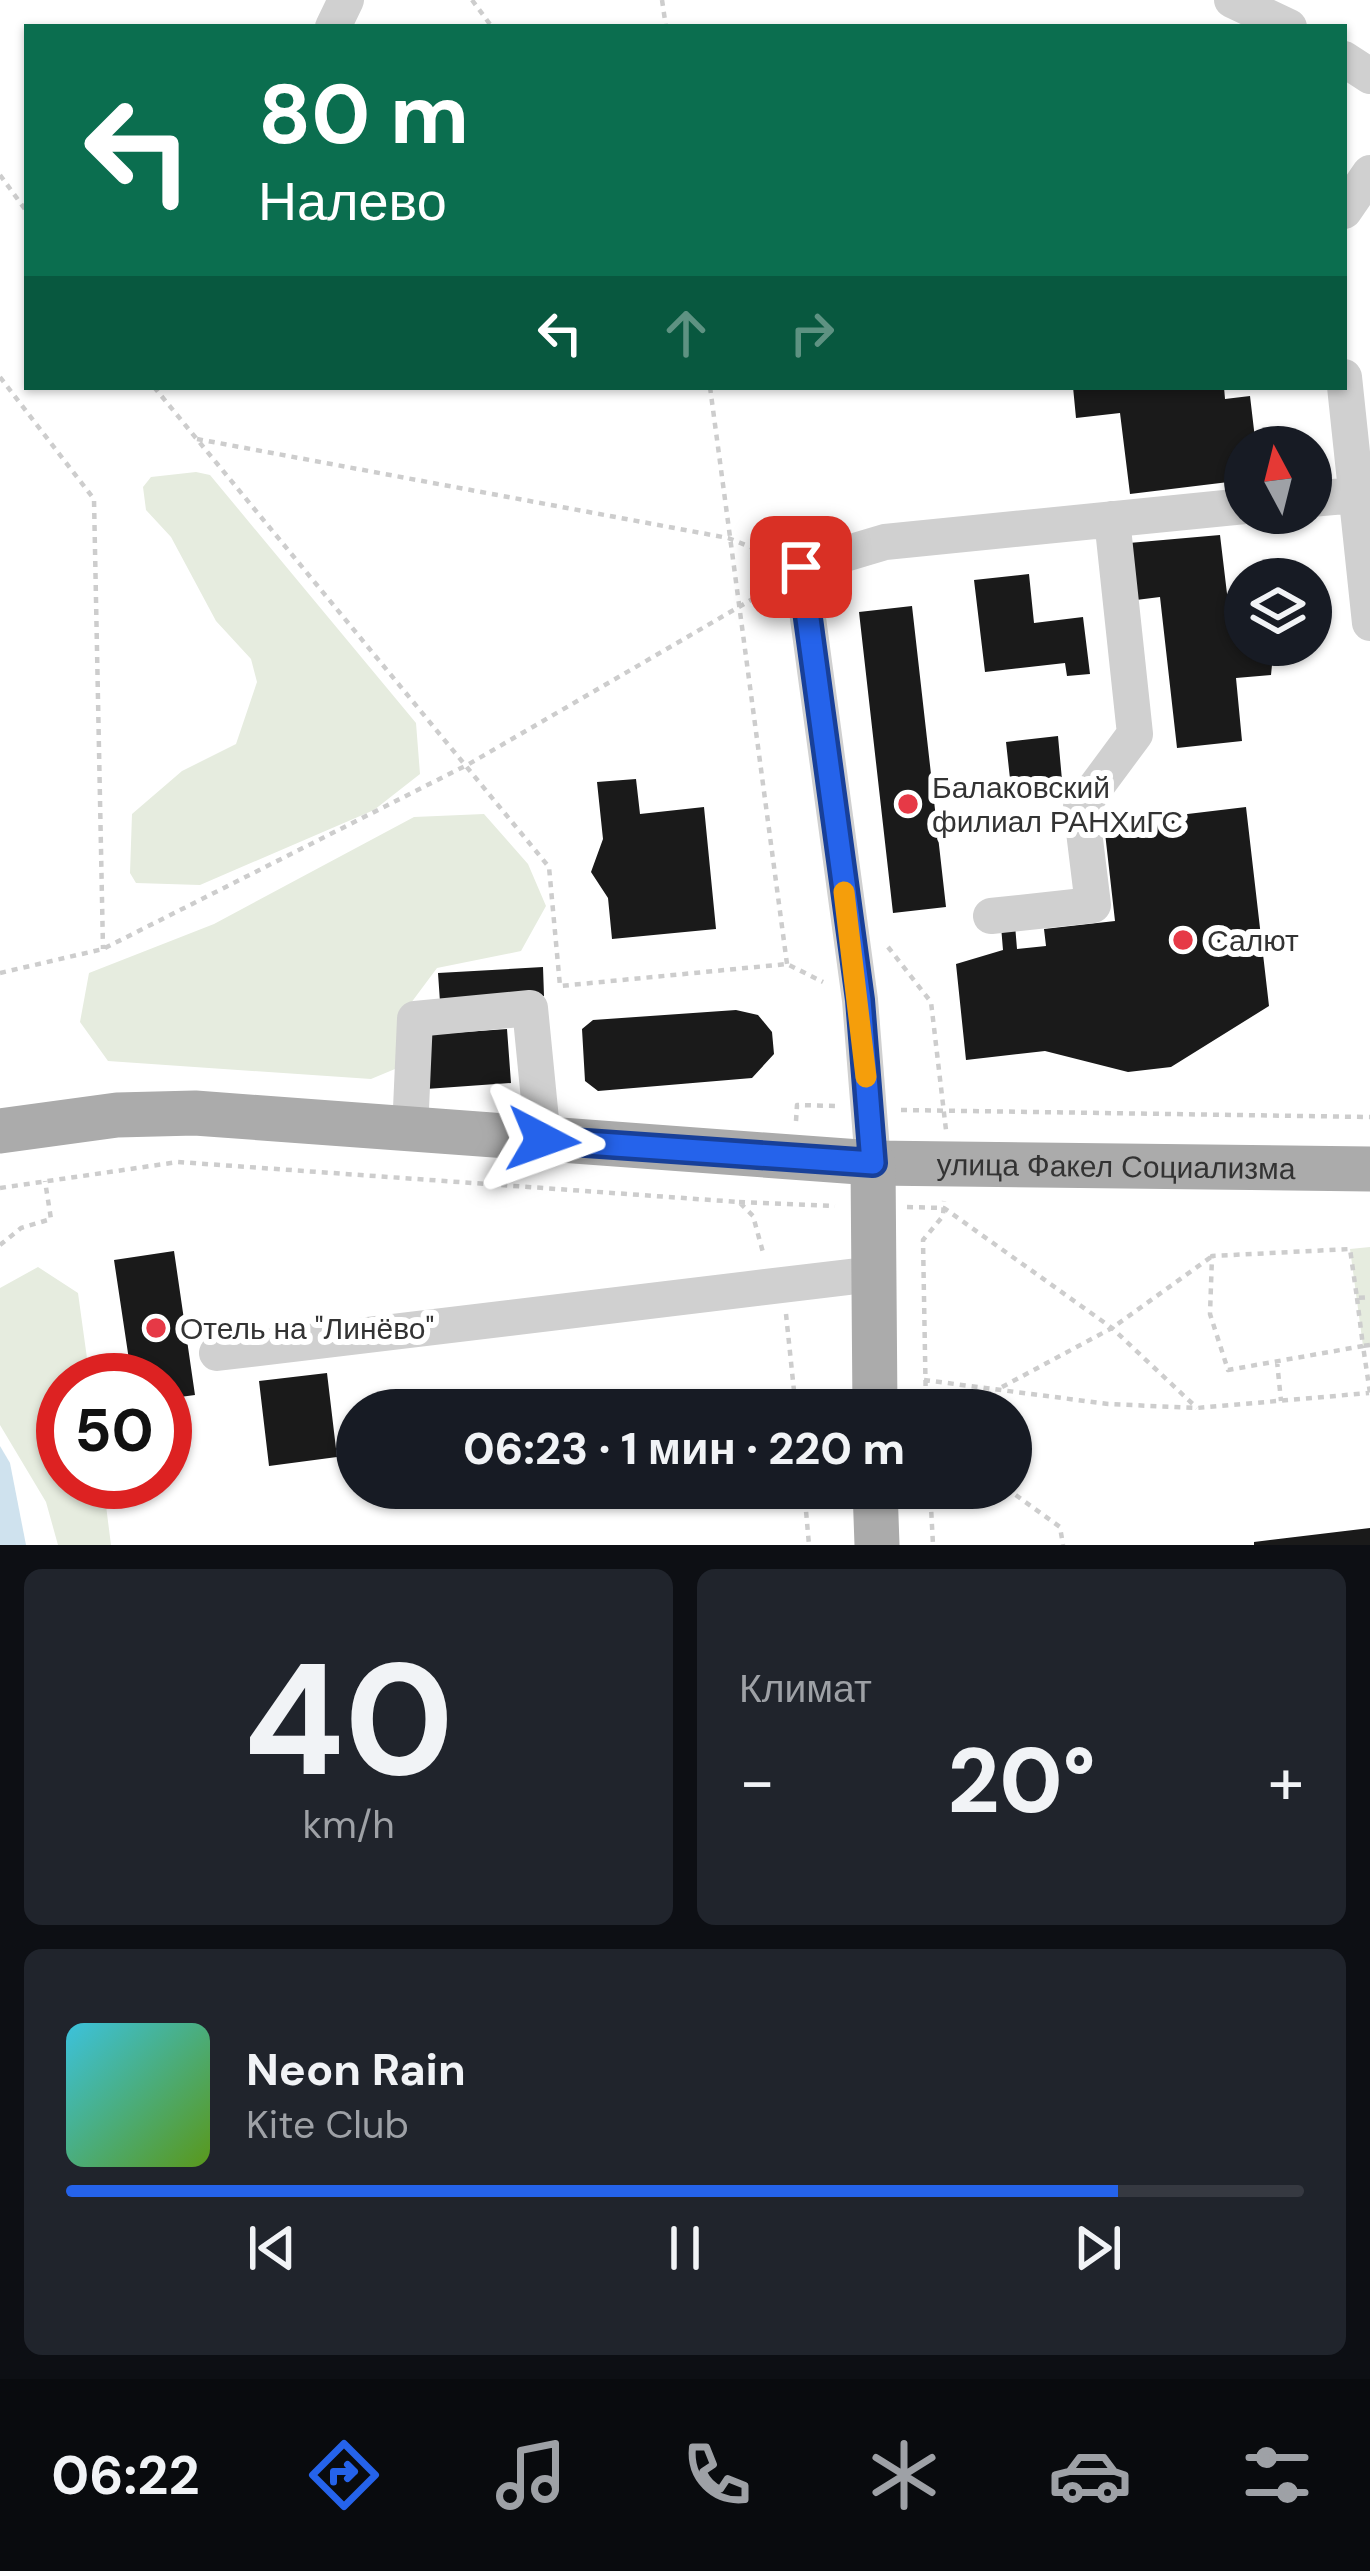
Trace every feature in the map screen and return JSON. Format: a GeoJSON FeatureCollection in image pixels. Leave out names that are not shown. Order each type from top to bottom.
{"type":"FeatureCollection","features":[{"type":"Feature","properties":{"kind":"main road","name":"улица Факел Социализма"},"geometry":{"type":"LineString","coordinates":[[0,1131],[117,1115],[195,1113],[873,1163],[1370,1168]]}},
{"type":"Feature","properties":{"kind":"main road"},"geometry":{"type":"LineString","coordinates":[[873,1163],[875,1389]]}},
{"type":"Feature","properties":{"kind":"main road"},"geometry":{"type":"LineString","coordinates":[[876,1509],[877,1545]]}},
{"type":"Feature","properties":{"kind":"street"},"geometry":{"type":"LineString","coordinates":[[1232,0],[1282,24]]}},
{"type":"Feature","properties":{"kind":"street"},"geometry":{"type":"LineString","coordinates":[[1347,207],[1370,173]]}},
{"type":"Feature","properties":{"kind":"street"},"geometry":{"type":"LineString","coordinates":[[1345,390],[1370,623]]}},
{"type":"Feature","properties":{"kind":"street"},"geometry":{"type":"LineString","coordinates":[[1332,497],[1356,494]]}},
{"type":"Feature","properties":{"kind":"street"},"geometry":{"type":"LineString","coordinates":[[873,1163],[860,1000],[802,578],[885,542],[1224,508]]}},
{"type":"Feature","properties":{"kind":"street"},"geometry":{"type":"LineString","coordinates":[[992,916],[1093,905],[1081,807],[1135,734],[1112,519]]}},
{"type":"Feature","properties":{"kind":"street"},"geometry":{"type":"LineString","coordinates":[[410,1131],[415,1019],[530,1008],[543,1140]]}},
{"type":"Feature","properties":{"kind":"street"},"geometry":{"type":"LineString","coordinates":[[217,1353],[874,1274]]}},
{"type":"Feature","properties":{"kind":"path"},"geometry":{"type":"LineString","coordinates":[[0,175],[24,208]]}},
{"type":"Feature","properties":{"kind":"path"},"geometry":{"type":"LineString","coordinates":[[0,377],[94,499],[103,949]]}},
{"type":"Feature","properties":{"kind":"path"},"geometry":{"type":"LineString","coordinates":[[156,390],[469,764],[549,867],[560,986],[787,964],[860,1000]]}},
{"type":"Feature","properties":{"kind":"path"},"geometry":{"type":"LineString","coordinates":[[711,390],[736,608],[787,964]]}},
{"type":"Feature","properties":{"kind":"path"},"geometry":{"type":"LineString","coordinates":[[195,438],[728,538],[802,578]]}},
{"type":"Feature","properties":{"kind":"path"},"geometry":{"type":"LineString","coordinates":[[0,973],[103,949],[469,764],[756,596],[802,578]]}},
{"type":"Feature","properties":{"kind":"path"},"geometry":{"type":"LineString","coordinates":[[879,936],[932,1002],[946,1112],[1370,1117]]}},
{"type":"Feature","properties":{"kind":"path"},"geometry":{"type":"LineString","coordinates":[[0,1188],[178,1162],[739,1202],[753,1216],[767,1268],[783,1284],[794,1389]]}},
{"type":"Feature","properties":{"kind":"path"},"geometry":{"type":"LineString","coordinates":[[0,1245],[21,1228],[51,1220],[46,1181]]}},
{"type":"Feature","properties":{"kind":"path"},"geometry":{"type":"LineString","coordinates":[[925,1389],[923,1240],[944,1216],[944,1194]]}},
{"type":"Feature","properties":{"kind":"path"},"geometry":{"type":"LineString","coordinates":[[944,1208],[1112,1328],[1197,1408]]}},
{"type":"Feature","properties":{"kind":"path"},"geometry":{"type":"LineString","coordinates":[[924,1381],[1002,1387],[1108,1404],[1197,1408],[1370,1393],[1350,1249],[1212,1256],[1112,1328],[1002,1387]]}},
{"type":"Feature","properties":{"kind":"path"},"geometry":{"type":"LineString","coordinates":[[1212,1256],[1210,1314],[1228,1370],[1366,1346]]}},
{"type":"Feature","properties":{"kind":"path"},"geometry":{"type":"LineString","coordinates":[[1357,1298],[1370,1297]]}},
{"type":"Feature","properties":{"kind":"path"},"geometry":{"type":"LineString","coordinates":[[1276,1361],[1281,1401]]}},
{"type":"Feature","properties":{"kind":"path"},"geometry":{"type":"LineString","coordinates":[[1032,1507],[1060,1527],[1063,1545]]}},
{"type":"Feature","properties":{"kind":"path"},"geometry":{"type":"LineString","coordinates":[[806,1509],[809,1545]]}},
{"type":"Feature","properties":{"kind":"path"},"geometry":{"type":"LineString","coordinates":[[931,1509],[933,1545]]}},
{"type":"Feature","properties":{"kind":"shaded area"},"geometry":{"type":"Polygon","coordinates":[[[210,475],[416,723],[420,774],[374,810],[200,885],[136,883],[130,873],[132,814],[182,771],[236,744],[257,682],[251,659],[216,621],[171,537],[146,510],[143,487],[151,477],[210,475]]]}},
{"type":"Feature","properties":{"kind":"shaded area"},"geometry":{"type":"Polygon","coordinates":[[[484,814],[528,864],[546,906],[521,951],[437,968],[405,1011],[395,1069],[371,1079],[108,1061],[80,1022],[89,973],[214,924],[414,817],[484,814]]]}},
{"type":"Feature","properties":{"kind":"shaded area"},"geometry":{"type":"Polygon","coordinates":[[[1370,1247],[1370,1345],[1363,1346],[1350,1249],[1370,1247]]]}},
{"type":"Feature","properties":{"kind":"shaded area"},"geometry":{"type":"Polygon","coordinates":[[[38,1267],[78,1293],[86,1353],[36,1353],[36,1485],[0,1425],[0,1288],[38,1267]]]}},
{"type":"Feature","properties":{"kind":"shaded area"},"geometry":{"type":"Polygon","coordinates":[[[48,1509],[106,1509],[111,1545],[58,1545],[48,1509]]]}},
{"type":"Feature","properties":{"kind":"water"},"geometry":{"type":"Polygon","coordinates":[[[0,1446],[10,1463],[26,1545],[0,1545],[0,1446]]]}},
{"type":"Feature","properties":{"kind":"building"},"geometry":{"type":"Polygon","coordinates":[[[1073,390],[1224,390],[1225,399],[1250,396],[1254,426],[1224,426],[1224,483],[1130,494],[1120,413],[1076,418],[1073,390]]]}},
{"type":"Feature","properties":{"kind":"building"},"geometry":{"type":"Polygon","coordinates":[[[1220,535],[1224,666],[1272,666],[1271,675],[1236,678],[1242,741],[1177,748],[1160,597],[1136,600],[1129,543],[1220,535]]]}},
{"type":"Feature","properties":{"kind":"building"},"geometry":{"type":"Polygon","coordinates":[[[1029,574],[1034,623],[1083,617],[1090,674],[1067,676],[1065,663],[985,672],[974,580],[1029,574]]]}},
{"type":"Feature","properties":{"kind":"building"},"geometry":{"type":"Polygon","coordinates":[[[912,606],[946,907],[893,913],[859,612],[912,606]]]}},
{"type":"Feature","properties":{"kind":"building"},"geometry":{"type":"Polygon","coordinates":[[[1058,736],[1063,791],[1012,797],[1006,742],[1058,736]]]}},
{"type":"Feature","properties":{"kind":"building"},"geometry":{"type":"Polygon","coordinates":[[[636,779],[640,814],[704,807],[716,929],[612,939],[608,898],[591,872],[603,839],[597,782],[636,779]]]}},
{"type":"Feature","properties":{"kind":"building","name":"Салют"},"geometry":{"type":"Polygon","coordinates":[[[1246,807],[1269,1006],[1171,1067],[1128,1072],[1045,1051],[966,1060],[956,964],[1003,950],[1001,926],[1015,925],[1017,949],[1046,946],[1044,929],[1115,921],[1104,824],[1246,807]]]}},
{"type":"Feature","properties":{"kind":"building"},"geometry":{"type":"Polygon","coordinates":[[[543,967],[544,996],[440,1002],[438,973],[543,967]]]}},
{"type":"Feature","properties":{"kind":"building"},"geometry":{"type":"Polygon","coordinates":[[[736,1010],[758,1015],[772,1032],[774,1054],[752,1078],[598,1091],[585,1081],[582,1029],[593,1020],[736,1010]]]}},
{"type":"Feature","properties":{"kind":"building"},"geometry":{"type":"Polygon","coordinates":[[[507,1029],[511,1083],[426,1089],[423,1035],[507,1029]]]}},
{"type":"Feature","properties":{"kind":"building"},"geometry":{"type":"Polygon","coordinates":[[[174,1251],[189,1353],[128,1353],[114,1260],[174,1251]]]}},
{"type":"Feature","properties":{"kind":"building"},"geometry":{"type":"Polygon","coordinates":[[[327,1373],[336,1457],[269,1466],[259,1381],[327,1373]]]}},
{"type":"Feature","properties":{"kind":"building"},"geometry":{"type":"Polygon","coordinates":[[[1370,1528],[1370,1545],[1254,1545],[1254,1542],[1370,1528]]]}},
{"type":"Feature","properties":{"kind":"slow traffic"},"geometry":{"type":"LineString","coordinates":[[844,892],[866,1077]]}},
{"type":"Feature","properties":{"kind":"place","name":"Балаковский филиал РАНХиГС"},"geometry":{"type":"Point","coordinates":[908,804]}},
{"type":"Feature","properties":{"kind":"place","name":"Салют"},"geometry":{"type":"Point","coordinates":[1183,940]}},
{"type":"Feature","properties":{"kind":"place","name":"Отель на \"Линёво\""},"geometry":{"type":"Point","coordinates":[156,1328]}},
{"type":"Feature","properties":{"kind":"route"},"geometry":{"type":"LineString","coordinates":[[543,1140],[873,1163],[860,1000],[801,567]]}}]}
